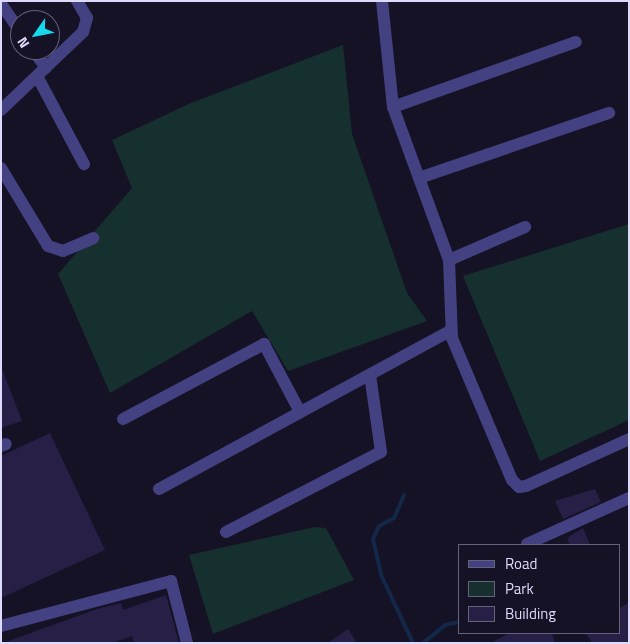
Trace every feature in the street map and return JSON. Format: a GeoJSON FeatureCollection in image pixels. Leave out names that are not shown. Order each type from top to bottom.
{"type":"FeatureCollection","features":[{"type":"Feature","properties":{"kind":"street"},"geometry":{"type":"LineString","coordinates":[[1,110],[87,26],[78,1]]}},
{"type":"Feature","properties":{"kind":"street"},"geometry":{"type":"LineString","coordinates":[[382,1],[393,107],[449,260],[450,331],[512,480],[520,487],[629,439]]}},
{"type":"Feature","properties":{"kind":"street"},"geometry":{"type":"LineString","coordinates":[[1,4],[10,17]]}},
{"type":"Feature","properties":{"kind":"street"},"geometry":{"type":"LineString","coordinates":[[393,107],[576,42]]}},
{"type":"Feature","properties":{"kind":"street"},"geometry":{"type":"LineString","coordinates":[[37,60],[84,164]]}},
{"type":"Feature","properties":{"kind":"street"},"geometry":{"type":"LineString","coordinates":[[419,178],[610,113]]}},
{"type":"Feature","properties":{"kind":"street"},"geometry":{"type":"LineString","coordinates":[[1,168],[48,246],[63,251],[93,238]]}},
{"type":"Feature","properties":{"kind":"street"},"geometry":{"type":"LineString","coordinates":[[449,260],[525,226]]}},
{"type":"Feature","properties":{"kind":"street"},"geometry":{"type":"LineString","coordinates":[[159,488],[450,331]]}},
{"type":"Feature","properties":{"kind":"street"},"geometry":{"type":"LineString","coordinates":[[123,419],[264,344],[300,412]]}},
{"type":"Feature","properties":{"kind":"street"},"geometry":{"type":"LineString","coordinates":[[226,532],[382,452],[370,374]]}},
{"type":"Feature","properties":{"kind":"street"},"geometry":{"type":"LineString","coordinates":[[527,544],[629,498]]}},
{"type":"Feature","properties":{"kind":"street"},"geometry":{"type":"LineString","coordinates":[[1,626],[171,581],[187,643]]}},
{"type":"Feature","properties":{"kind":"green space"},"geometry":{"type":"Polygon","coordinates":[[[343,45],[352,134],[407,293],[427,321],[288,371],[252,311],[110,393],[58,274],[132,188],[112,140],[191,103],[343,45]]]}},
{"type":"Feature","properties":{"kind":"green space"},"geometry":{"type":"Polygon","coordinates":[[[629,224],[629,420],[540,461],[463,276],[629,224]]]}},
{"type":"Feature","properties":{"kind":"green space"},"geometry":{"type":"Polygon","coordinates":[[[315,527],[326,528],[354,580],[213,634],[189,555],[315,527]]]}},
{"type":"Feature","properties":{"kind":"building"},"geometry":{"type":"Polygon","coordinates":[[[1,366],[22,421],[1,428],[1,366]]]}},
{"type":"Feature","properties":{"kind":"building"},"geometry":{"type":"Polygon","coordinates":[[[50,433],[105,550],[1,598],[1,456],[50,433]]]}},
{"type":"Feature","properties":{"kind":"building"},"geometry":{"type":"Polygon","coordinates":[[[595,489],[601,502],[563,519],[555,501],[595,489]]]}},
{"type":"Feature","properties":{"kind":"building"},"geometry":{"type":"Polygon","coordinates":[[[583,528],[590,544],[570,544],[567,538],[583,528]]]}},
{"type":"Feature","properties":{"kind":"building"},"geometry":{"type":"Polygon","coordinates":[[[166,595],[179,643],[134,643],[132,636],[112,643],[3,643],[97,609],[121,603],[123,610],[166,595]]]}},
{"type":"Feature","properties":{"kind":"building"},"geometry":{"type":"Polygon","coordinates":[[[629,602],[629,643],[592,643],[587,634],[620,634],[620,608],[629,602]]]}},
{"type":"Feature","properties":{"kind":"building"},"geometry":{"type":"Polygon","coordinates":[[[348,629],[357,643],[328,643],[348,629]]]}},
{"type":"Feature","properties":{"kind":"building"},"geometry":{"type":"Polygon","coordinates":[[[508,634],[552,634],[555,643],[490,643],[508,634]]]}},
{"type":"Feature","properties":{"kind":"waterway"},"geometry":{"type":"LineString","coordinates":[[404,495],[394,518],[379,526],[373,539],[382,577],[413,643]]}},
{"type":"Feature","properties":{"kind":"waterway"},"geometry":{"type":"LineString","coordinates":[[423,643],[445,625],[458,622]]}}]}
